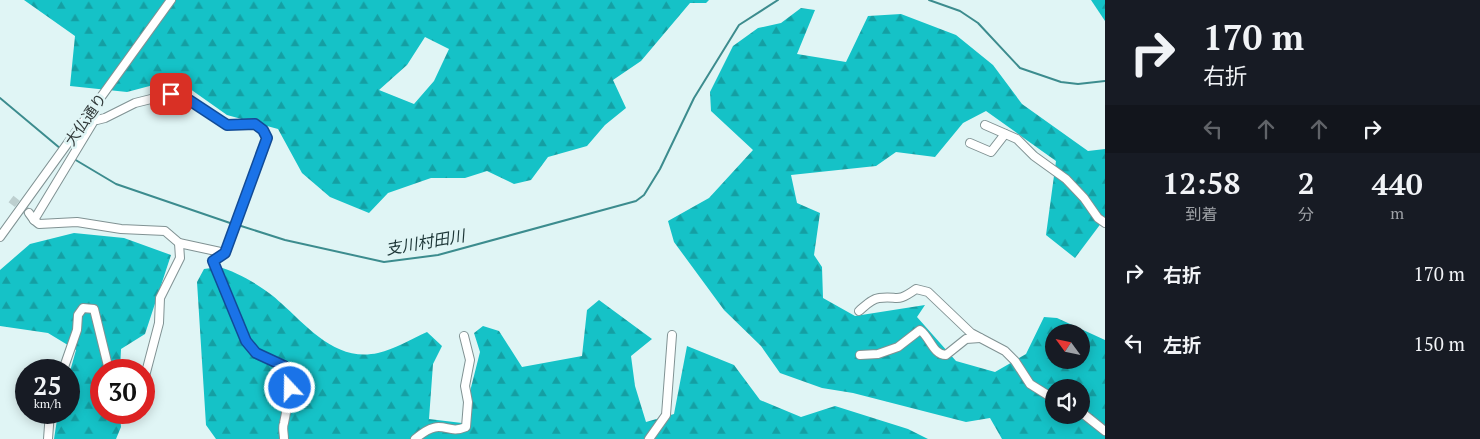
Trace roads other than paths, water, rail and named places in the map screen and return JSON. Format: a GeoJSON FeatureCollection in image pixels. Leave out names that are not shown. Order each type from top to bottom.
{"type":"FeatureCollection","features":[{"type":"Feature","properties":{"kind":"street","name":"大仏通り"},"geometry":{"type":"LineString","coordinates":[[0,237],[58,156],[91,118],[171,0]]}},
{"type":"Feature","properties":{"kind":"street"},"geometry":{"type":"LineString","coordinates":[[34,220],[76,150],[91,118],[105,118],[135,102],[171,94],[189,100],[227,125],[255,124],[260,127],[267,138],[225,253],[213,261],[246,341],[256,353],[284,366],[289,377],[289,406],[283,427],[284,439]]}},
{"type":"Feature","properties":{"kind":"street"},"geometry":{"type":"LineString","coordinates":[[985,125],[1017,139],[1038,159],[1066,179],[1084,198],[1098,218],[1105,223]]}},
{"type":"Feature","properties":{"kind":"street"},"geometry":{"type":"LineString","coordinates":[[970,143],[991,152],[1005,134]]}},
{"type":"Feature","properties":{"kind":"street"},"geometry":{"type":"LineString","coordinates":[[29,213],[40,224],[77,222],[121,229],[166,231],[178,243],[225,253]]}},
{"type":"Feature","properties":{"kind":"street"},"geometry":{"type":"LineString","coordinates":[[150,359],[159,323],[160,298],[180,258],[178,243]]}},
{"type":"Feature","properties":{"kind":"street"},"geometry":{"type":"LineString","coordinates":[[859,311],[870,301],[879,298],[896,300],[920,289],[928,292],[971,333],[1005,351],[1015,361],[1030,384],[1045,393]]}},
{"type":"Feature","properties":{"kind":"street"},"geometry":{"type":"LineString","coordinates":[[67,359],[77,330],[78,315],[83,308],[90,307],[94,309],[105,359]]}},
{"type":"Feature","properties":{"kind":"street"},"geometry":{"type":"LineString","coordinates":[[860,355],[878,354],[898,347],[920,330],[930,339],[936,351],[942,355],[946,355],[966,339],[980,338]]}},
{"type":"Feature","properties":{"kind":"street"},"geometry":{"type":"LineString","coordinates":[[649,439],[666,415],[668,407],[672,335]]}},
{"type":"Feature","properties":{"kind":"street"},"geometry":{"type":"LineString","coordinates":[[415,439],[424,430],[436,426],[461,429],[466,427],[468,402],[464,386],[470,360],[464,336]]}},
{"type":"Feature","properties":{"kind":"street"},"geometry":{"type":"LineString","coordinates":[[1090,419],[1105,431]]}},
{"type":"Feature","properties":{"kind":"street"},"geometry":{"type":"LineString","coordinates":[[48,439],[49,424]]}},
{"type":"Feature","properties":{"kind":"waterway","name":"支川村田川"},"geometry":{"type":"LineString","coordinates":[[238,225],[285,240],[384,262],[438,255],[636,201],[644,195],[660,169],[694,98],[739,25],[778,0]]}},
{"type":"Feature","properties":{"kind":"waterway","name":"支川村田川"},"geometry":{"type":"LineString","coordinates":[[929,0],[960,11],[978,23],[1020,68],[1061,82],[1078,84],[1105,81]]}},
{"type":"Feature","properties":{"kind":"waterway","name":"支川村田川"},"geometry":{"type":"LineString","coordinates":[[0,98],[61,149]]}},
{"type":"Feature","properties":{"kind":"waterway","name":"支川村田川"},"geometry":{"type":"LineString","coordinates":[[74,159],[116,184],[233,224]]}},
{"type":"Feature","properties":{"kind":"tunnel"},"geometry":{"type":"LineString","coordinates":[[11,199],[29,213]]}}]}
